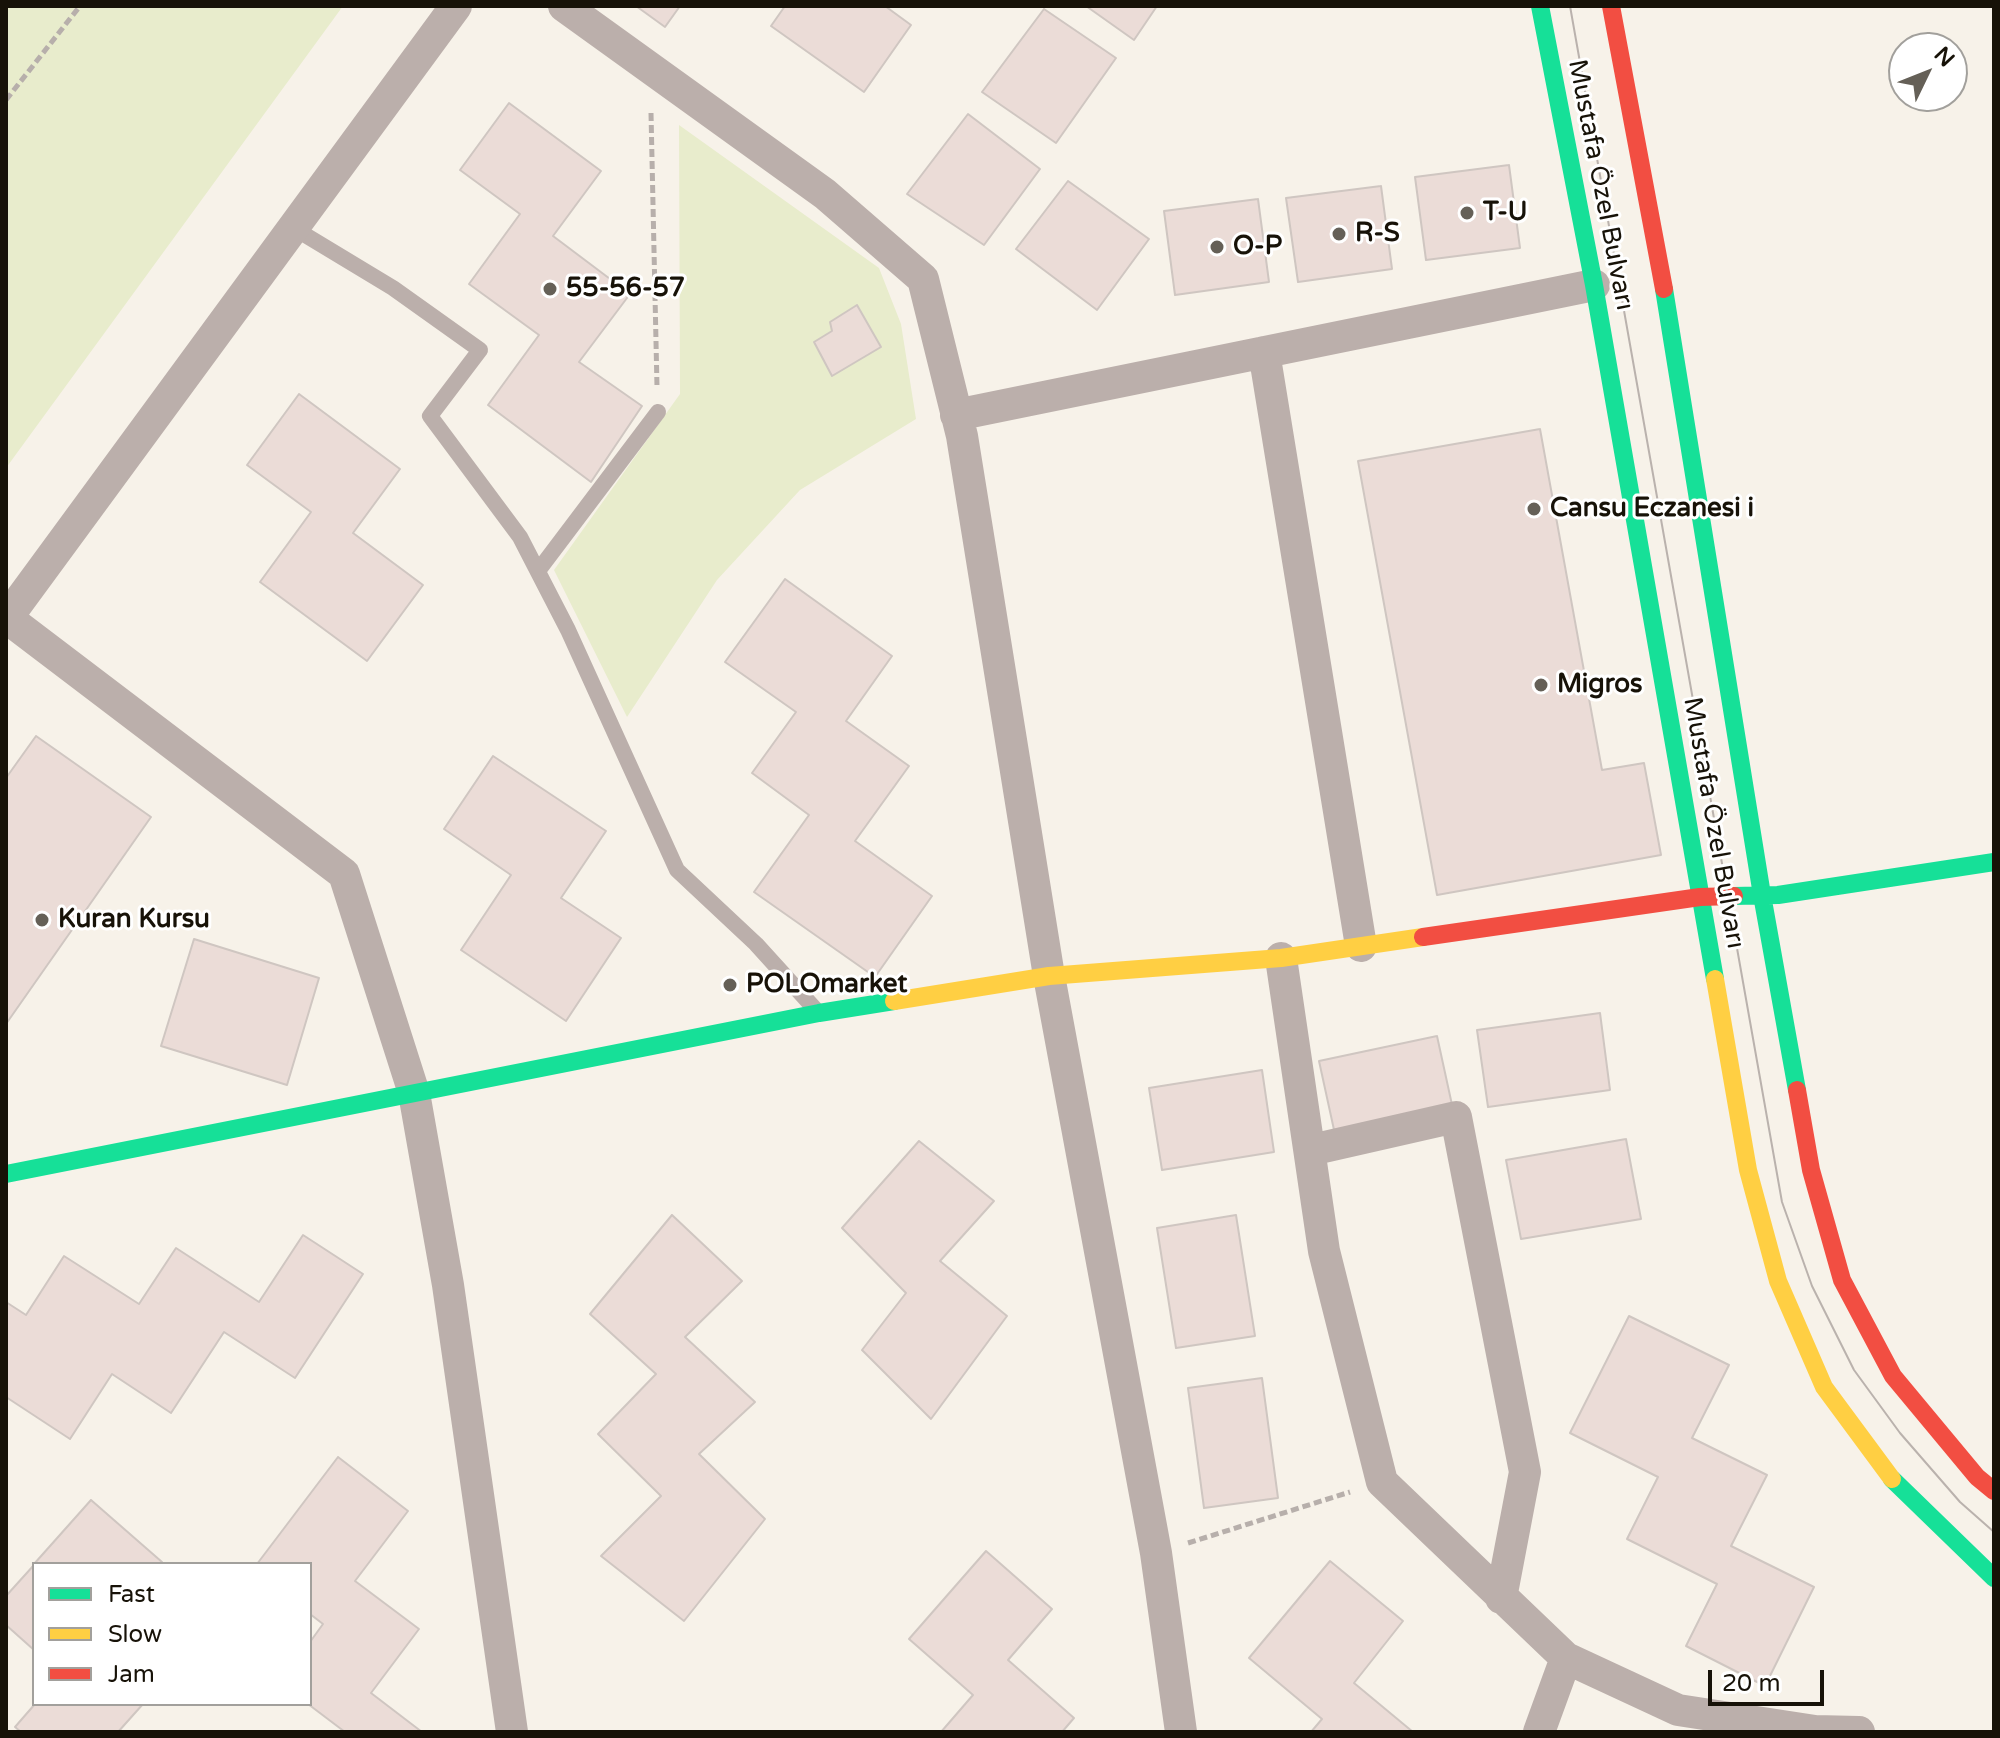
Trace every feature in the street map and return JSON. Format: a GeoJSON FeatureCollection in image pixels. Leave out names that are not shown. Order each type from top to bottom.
{"type":"FeatureCollection","features":[{"type":"Feature","properties":{"kind":"main road","name":"Mustafa Özel Bulvarı"},"geometry":{"type":"LineString","coordinates":[[1540,6],[1594,285],[1748,1170],[1778,1281],[1824,1387],[1895,1484],[1994,1578]]}},
{"type":"Feature","properties":{"kind":"main road","name":"Mustafa Özel Bulvarı"},"geometry":{"type":"LineString","coordinates":[[1611,6],[1666,298],[1762,895],[1811,1170],[1842,1280],[1893,1376],[1977,1477],[1994,1491]]}},
{"type":"Feature","properties":{"kind":"main road"},"geometry":{"type":"LineString","coordinates":[[6,1174],[819,1013],[1049,976],[1281,958],[1700,897],[1762,895],[1994,862]]}},
{"type":"Feature","properties":{"kind":"street"},"geometry":{"type":"LineString","coordinates":[[456,6],[6,618],[344,874],[414,1093],[448,1285],[512,1732]]}},
{"type":"Feature","properties":{"kind":"street"},"geometry":{"type":"LineString","coordinates":[[564,6],[825,194],[923,279],[962,436],[1049,976],[1156,1553],[1181,1732]]}},
{"type":"Feature","properties":{"kind":"street"},"geometry":{"type":"LineString","coordinates":[[956,415],[1594,285]]}},
{"type":"Feature","properties":{"kind":"street"},"geometry":{"type":"LineString","coordinates":[[1264,352],[1361,946]]}},
{"type":"Feature","properties":{"kind":"street"},"geometry":{"type":"LineString","coordinates":[[1281,958],[1324,1251],[1382,1482],[1566,1658],[1678,1710],[1815,1731],[1859,1732]]}},
{"type":"Feature","properties":{"kind":"street"},"geometry":{"type":"LineString","coordinates":[[1311,1150],[1456,1117],[1525,1472],[1501,1598]]}},
{"type":"Feature","properties":{"kind":"street"},"geometry":{"type":"LineString","coordinates":[[1539,1732],[1566,1658]]}},
{"type":"Feature","properties":{"kind":"lane"},"geometry":{"type":"LineString","coordinates":[[292,227],[393,288],[480,350],[430,416],[520,537],[568,630],[677,870],[756,944],[819,1013]]}},
{"type":"Feature","properties":{"kind":"lane"},"geometry":{"type":"LineString","coordinates":[[538,571],[658,412]]}},
{"type":"Feature","properties":{"kind":"path"},"geometry":{"type":"LineString","coordinates":[[6,100],[80,6]]}},
{"type":"Feature","properties":{"kind":"path"},"geometry":{"type":"LineString","coordinates":[[650,67],[658,412]]}},
{"type":"Feature","properties":{"kind":"path"},"geometry":{"type":"LineString","coordinates":[[1156,1553],[1382,1482]]}},
{"type":"Feature","properties":{"kind":"green space"},"geometry":{"type":"Polygon","coordinates":[[[6,6],[343,6],[6,468],[6,6]]]}},
{"type":"Feature","properties":{"kind":"green space"},"geometry":{"type":"Polygon","coordinates":[[[679,125],[879,268],[901,324],[916,419],[800,490],[717,580],[627,717],[554,570],[680,394],[679,125]]]}},
{"type":"Feature","properties":{"kind":"building"},"geometry":{"type":"Polygon","coordinates":[[[636,6],[680,6],[665,27],[636,6]]]}},
{"type":"Feature","properties":{"kind":"building"},"geometry":{"type":"Polygon","coordinates":[[[785,6],[885,6],[911,25],[864,92],[771,26],[785,6]]]}},
{"type":"Feature","properties":{"kind":"building"},"geometry":{"type":"Polygon","coordinates":[[[1086,6],[1157,6],[1134,40],[1086,6]]]}},
{"type":"Feature","properties":{"kind":"building"},"geometry":{"type":"Polygon","coordinates":[[[1044,9],[1116,58],[1056,143],[982,92],[1044,9]]]}},
{"type":"Feature","properties":{"kind":"building","name":"55-56-57"},"geometry":{"type":"Polygon","coordinates":[[[509,103],[601,171],[553,236],[630,294],[579,362],[642,406],[591,482],[488,405],[539,335],[469,284],[520,214],[460,170],[509,103]]]}},
{"type":"Feature","properties":{"kind":"building"},"geometry":{"type":"Polygon","coordinates":[[[968,114],[1040,169],[984,245],[907,194],[968,114]]]}},
{"type":"Feature","properties":{"kind":"building","name":"T-U"},"geometry":{"type":"Polygon","coordinates":[[[1509,165],[1520,248],[1426,260],[1415,177],[1509,165]]]}},
{"type":"Feature","properties":{"kind":"building"},"geometry":{"type":"Polygon","coordinates":[[[1068,181],[1149,239],[1097,310],[1016,249],[1068,181]]]}},
{"type":"Feature","properties":{"kind":"building","name":"R-S"},"geometry":{"type":"Polygon","coordinates":[[[1381,186],[1392,269],[1298,282],[1286,198],[1381,186]]]}},
{"type":"Feature","properties":{"kind":"building","name":"O-P"},"geometry":{"type":"Polygon","coordinates":[[[1258,199],[1269,282],[1175,295],[1164,211],[1258,199]]]}},
{"type":"Feature","properties":{"kind":"building"},"geometry":{"type":"Polygon","coordinates":[[[857,305],[881,347],[832,376],[814,342],[832,331],[830,322],[857,305]]]}},
{"type":"Feature","properties":{"kind":"building"},"geometry":{"type":"Polygon","coordinates":[[[299,394],[400,469],[353,533],[423,585],[367,661],[260,582],[311,512],[247,465],[299,394]]]}},
{"type":"Feature","properties":{"kind":"building"},"geometry":{"type":"Polygon","coordinates":[[[1540,429],[1602,770],[1644,763],[1661,855],[1437,895],[1358,461],[1540,429]]]}},
{"type":"Feature","properties":{"kind":"building"},"geometry":{"type":"Polygon","coordinates":[[[785,579],[892,656],[846,721],[909,766],[855,841],[932,896],[875,977],[754,892],[809,815],[752,773],[796,712],[725,662],[785,579]]]}},
{"type":"Feature","properties":{"kind":"building","name":"Kuran Kursu"},"geometry":{"type":"Polygon","coordinates":[[[36,736],[151,817],[6,1024],[6,778],[36,736]]]}},
{"type":"Feature","properties":{"kind":"building"},"geometry":{"type":"Polygon","coordinates":[[[493,756],[606,831],[561,898],[621,938],[566,1021],[461,950],[511,875],[444,829],[493,756]]]}},
{"type":"Feature","properties":{"kind":"building"},"geometry":{"type":"Polygon","coordinates":[[[194,939],[319,978],[287,1085],[161,1046],[194,939]]]}},
{"type":"Feature","properties":{"kind":"building"},"geometry":{"type":"Polygon","coordinates":[[[1600,1013],[1610,1090],[1488,1107],[1477,1030],[1600,1013]]]}},
{"type":"Feature","properties":{"kind":"building"},"geometry":{"type":"Polygon","coordinates":[[[1437,1036],[1454,1114],[1336,1139],[1319,1061],[1437,1036]]]}},
{"type":"Feature","properties":{"kind":"building"},"geometry":{"type":"Polygon","coordinates":[[[1262,1070],[1274,1152],[1162,1170],[1149,1088],[1262,1070]]]}},
{"type":"Feature","properties":{"kind":"building"},"geometry":{"type":"Polygon","coordinates":[[[1626,1139],[1641,1219],[1521,1239],[1506,1160],[1626,1139]]]}},
{"type":"Feature","properties":{"kind":"building"},"geometry":{"type":"Polygon","coordinates":[[[919,1141],[994,1201],[940,1261],[1007,1316],[931,1419],[862,1350],[906,1293],[842,1228],[919,1141]]]}},
{"type":"Feature","properties":{"kind":"building"},"geometry":{"type":"Polygon","coordinates":[[[672,1215],[742,1281],[685,1337],[755,1402],[699,1454],[765,1519],[684,1621],[601,1556],[661,1496],[598,1434],[656,1374],[590,1314],[672,1215]]]}},
{"type":"Feature","properties":{"kind":"building"},"geometry":{"type":"Polygon","coordinates":[[[1236,1215],[1255,1336],[1176,1348],[1157,1228],[1236,1215]]]}},
{"type":"Feature","properties":{"kind":"building"},"geometry":{"type":"Polygon","coordinates":[[[303,1235],[363,1274],[295,1378],[224,1332],[171,1413],[112,1374],[70,1439],[6,1397],[6,1302],[26,1315],[64,1256],[139,1304],[176,1248],[259,1302],[303,1235]]]}},
{"type":"Feature","properties":{"kind":"building"},"geometry":{"type":"Polygon","coordinates":[[[1629,1316],[1729,1365],[1692,1438],[1767,1475],[1731,1546],[1814,1587],[1765,1686],[1686,1646],[1717,1584],[1627,1539],[1658,1477],[1570,1433],[1629,1316]]]}},
{"type":"Feature","properties":{"kind":"building"},"geometry":{"type":"Polygon","coordinates":[[[1262,1378],[1278,1498],[1204,1508],[1188,1388],[1262,1378]]]}},
{"type":"Feature","properties":{"kind":"building"},"geometry":{"type":"Polygon","coordinates":[[[338,1457],[408,1511],[355,1581],[419,1629],[371,1693],[422,1732],[345,1732],[311,1706],[312,1639],[323,1624],[312,1616],[312,1562],[259,1562],[338,1457]]]}},
{"type":"Feature","properties":{"kind":"building"},"geometry":{"type":"Polygon","coordinates":[[[91,1500],[162,1562],[36,1562],[91,1500]]]}},
{"type":"Feature","properties":{"kind":"building"},"geometry":{"type":"Polygon","coordinates":[[[986,1551],[1052,1609],[1008,1660],[1074,1718],[1062,1732],[941,1732],[973,1695],[909,1639],[986,1551]]]}},
{"type":"Feature","properties":{"kind":"building"},"geometry":{"type":"Polygon","coordinates":[[[1330,1561],[1403,1621],[1354,1683],[1413,1732],[1311,1732],[1322,1719],[1249,1658],[1330,1561]]]}},
{"type":"Feature","properties":{"kind":"building"},"geometry":{"type":"Polygon","coordinates":[[[32,1567],[32,1648],[6,1625],[6,1596],[32,1567]]]}},
{"type":"Feature","properties":{"kind":"building"},"geometry":{"type":"Polygon","coordinates":[[[33,1706],[141,1706],[118,1732],[21,1732],[15,1727],[33,1706]]]}},
{"type":"Feature","properties":{"kind":"tram line"},"geometry":{"type":"LineString","coordinates":[[1570,6],[1782,1202],[1812,1286],[1854,1370],[1900,1433],[1960,1502],[1994,1532]]}},
{"type":"Feature","properties":{"kind":"traffic: fast"},"geometry":{"type":"LineString","coordinates":[[1540,6],[1594,285],[1715,979]]}},
{"type":"Feature","properties":{"kind":"traffic: fast"},"geometry":{"type":"LineString","coordinates":[[1664,289],[1762,895],[1797,1090]]}},
{"type":"Feature","properties":{"kind":"traffic: fast"},"geometry":{"type":"LineString","coordinates":[[1734,896],[1778,895],[1994,862]]}},
{"type":"Feature","properties":{"kind":"traffic: fast"},"geometry":{"type":"LineString","coordinates":[[6,1174],[819,1013],[894,1001]]}},
{"type":"Feature","properties":{"kind":"traffic: fast"},"geometry":{"type":"LineString","coordinates":[[1892,1479],[1994,1578]]}},
{"type":"Feature","properties":{"kind":"traffic: slow"},"geometry":{"type":"LineString","coordinates":[[894,1001],[1049,976],[1281,958],[1423,937]]}},
{"type":"Feature","properties":{"kind":"traffic: slow"},"geometry":{"type":"LineString","coordinates":[[1715,979],[1748,1170],[1778,1281],[1824,1387],[1892,1479]]}},
{"type":"Feature","properties":{"kind":"traffic: jam"},"geometry":{"type":"LineString","coordinates":[[1611,6],[1664,289]]}},
{"type":"Feature","properties":{"kind":"traffic: jam"},"geometry":{"type":"LineString","coordinates":[[1423,937],[1700,897],[1734,896]]}},
{"type":"Feature","properties":{"kind":"traffic: jam"},"geometry":{"type":"LineString","coordinates":[[1797,1090],[1811,1170],[1842,1280],[1893,1376],[1977,1477],[1994,1491]]}},
{"type":"Feature","properties":{"kind":"place","name":"T-U"},"geometry":{"type":"Point","coordinates":[1467,213]}},
{"type":"Feature","properties":{"kind":"place","name":"R-S"},"geometry":{"type":"Point","coordinates":[1339,234]}},
{"type":"Feature","properties":{"kind":"place","name":"O-P"},"geometry":{"type":"Point","coordinates":[1217,247]}},
{"type":"Feature","properties":{"kind":"place","name":"55-56-57"},"geometry":{"type":"Point","coordinates":[550,289]}},
{"type":"Feature","properties":{"kind":"place","name":"Cansu Eczanesi i"},"geometry":{"type":"Point","coordinates":[1534,509]}},
{"type":"Feature","properties":{"kind":"place","name":"Migros"},"geometry":{"type":"Point","coordinates":[1541,685]}},
{"type":"Feature","properties":{"kind":"place","name":"Kuran Kursu"},"geometry":{"type":"Point","coordinates":[42,920]}},
{"type":"Feature","properties":{"kind":"place","name":"POLOmarket"},"geometry":{"type":"Point","coordinates":[730,985]}}]}
